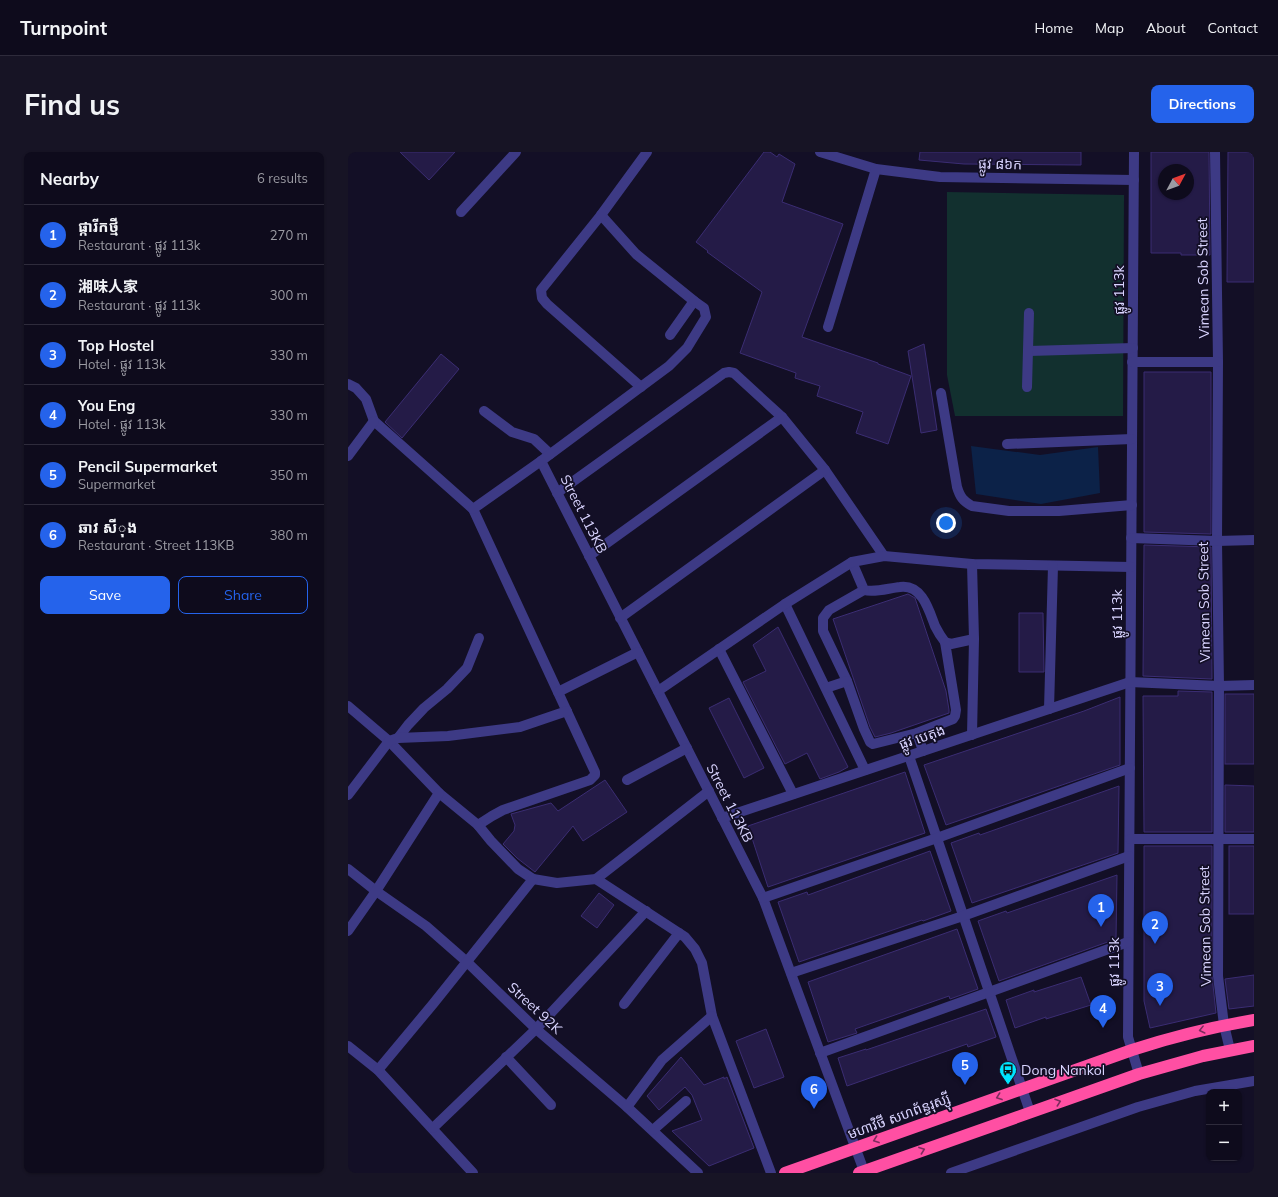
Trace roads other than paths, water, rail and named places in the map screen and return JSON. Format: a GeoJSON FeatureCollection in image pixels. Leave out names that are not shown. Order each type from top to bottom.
{"type":"FeatureCollection","features":[{"type":"Feature","properties":{"kind":"highway","name":"មហាវិថី សហព័ន្ធរុស្ស៊ី"},"geometry":{"type":"LineString","coordinates":[[785,1173],[1132,1050],[1164,1040],[1224,1025],[1254,1020]]}},
{"type":"Feature","properties":{"kind":"highway"},"geometry":{"type":"LineString","coordinates":[[862,1172],[1139,1074],[1189,1059],[1254,1046]]}},
{"type":"Feature","properties":{"kind":"street"},"geometry":{"type":"LineString","coordinates":[[461,212],[516,152]]}},
{"type":"Feature","properties":{"kind":"street"},"geometry":{"type":"LineString","coordinates":[[641,387],[547,304],[542,298],[541,290],[602,215],[647,152]]}},
{"type":"Feature","properties":{"kind":"street","name":"ផ្លូវ ៨៦ក"},"geometry":{"type":"LineString","coordinates":[[820,152],[876,169],[940,177],[1134,180]]}},
{"type":"Feature","properties":{"kind":"street","name":"ផ្លូវ 113k"},"geometry":{"type":"LineString","coordinates":[[1134,152],[1128,1037],[1139,1074]]}},
{"type":"Feature","properties":{"kind":"street","name":"Vimean Sob Street"},"geometry":{"type":"LineString","coordinates":[[1215,152],[1218,362],[1218,976],[1224,1025],[1230,1050]]}},
{"type":"Feature","properties":{"kind":"street"},"geometry":{"type":"LineString","coordinates":[[828,327],[876,169]]}},
{"type":"Feature","properties":{"kind":"street"},"geometry":{"type":"LineString","coordinates":[[473,509],[541,461],[669,366],[687,348],[706,317],[704,308],[636,254],[602,215]]}},
{"type":"Feature","properties":{"kind":"street"},"geometry":{"type":"LineString","coordinates":[[670,335],[694,301]]}},
{"type":"Feature","properties":{"kind":"street"},"geometry":{"type":"LineString","coordinates":[[1027,387],[1029,313]]}},
{"type":"Feature","properties":{"kind":"street"},"geometry":{"type":"LineString","coordinates":[[1029,351],[1133,348]]}},
{"type":"Feature","properties":{"kind":"street"},"geometry":{"type":"LineString","coordinates":[[1132,362],[1218,362]]}},
{"type":"Feature","properties":{"kind":"street"},"geometry":{"type":"LineString","coordinates":[[557,493],[724,373],[734,373],[782,417],[825,470],[884,556]]}},
{"type":"Feature","properties":{"kind":"street"},"geometry":{"type":"LineString","coordinates":[[348,384],[356,388],[366,399],[374,421],[473,509],[595,772],[590,780],[503,810],[478,825]]}},
{"type":"Feature","properties":{"kind":"street"},"geometry":{"type":"LineString","coordinates":[[941,394],[957,487],[960,496],[972,506],[1009,511],[1059,511],[1132,505]]}},
{"type":"Feature","properties":{"kind":"street"},"geometry":{"type":"LineString","coordinates":[[484,411],[512,432],[534,440],[550,454]]}},
{"type":"Feature","properties":{"kind":"street"},"geometry":{"type":"LineString","coordinates":[[589,556],[782,417]]}},
{"type":"Feature","properties":{"kind":"street"},"geometry":{"type":"LineString","coordinates":[[348,456],[374,421]]}},
{"type":"Feature","properties":{"kind":"street"},"geometry":{"type":"LineString","coordinates":[[1007,444],[1132,439]]}},
{"type":"Feature","properties":{"kind":"street","name":"Street 113KB"},"geometry":{"type":"LineString","coordinates":[[541,461],[763,898],[855,1148],[862,1172]]}},
{"type":"Feature","properties":{"kind":"street"},"geometry":{"type":"LineString","coordinates":[[620,618],[825,470]]}},
{"type":"Feature","properties":{"kind":"street"},"geometry":{"type":"LineString","coordinates":[[1131,538],[1217,541],[1254,540]]}},
{"type":"Feature","properties":{"kind":"street"},"geometry":{"type":"LineString","coordinates":[[658,692],[785,604],[852,562],[884,556],[972,564],[1131,567]]}},
{"type":"Feature","properties":{"kind":"street"},"geometry":{"type":"LineString","coordinates":[[852,562],[864,590]]}},
{"type":"Feature","properties":{"kind":"street"},"geometry":{"type":"LineString","coordinates":[[972,564],[974,640],[972,735]]}},
{"type":"Feature","properties":{"kind":"street"},"geometry":{"type":"LineString","coordinates":[[1049,709],[1053,566]]}},
{"type":"Feature","properties":{"kind":"street"},"geometry":{"type":"LineString","coordinates":[[907,586],[914,588],[921,594],[936,628],[945,642],[956,710],[955,716],[951,721],[916,733],[873,744],[870,742],[847,681],[823,631],[823,618],[829,610],[864,590],[870,591],[907,586]]}},
{"type":"Feature","properties":{"kind":"street"},"geometry":{"type":"LineString","coordinates":[[785,604],[865,770]]}},
{"type":"Feature","properties":{"kind":"street"},"geometry":{"type":"LineString","coordinates":[[348,794],[394,740],[424,708],[447,689],[467,668],[479,638]]}},
{"type":"Feature","properties":{"kind":"street"},"geometry":{"type":"LineString","coordinates":[[945,642],[951,644],[974,640]]}},
{"type":"Feature","properties":{"kind":"street"},"geometry":{"type":"LineString","coordinates":[[719,649],[793,794]]}},
{"type":"Feature","properties":{"kind":"street"},"geometry":{"type":"LineString","coordinates":[[558,692],[638,652]]}},
{"type":"Feature","properties":{"kind":"street"},"geometry":{"type":"LineString","coordinates":[[826,688],[847,681]]}},
{"type":"Feature","properties":{"kind":"street"},"geometry":{"type":"LineString","coordinates":[[1130,682],[1219,686],[1254,685]]}},
{"type":"Feature","properties":{"kind":"street","name":"ផ្លូវ បេតុង"},"geometry":{"type":"LineString","coordinates":[[722,818],[1130,682]]}},
{"type":"Feature","properties":{"kind":"street"},"geometry":{"type":"LineString","coordinates":[[348,706],[394,740],[439,793],[478,825],[491,841],[518,868],[533,879],[557,883],[596,879],[708,791]]}},
{"type":"Feature","properties":{"kind":"street"},"geometry":{"type":"LineString","coordinates":[[394,740],[448,736],[520,727],[567,711]]}},
{"type":"Feature","properties":{"kind":"street"},"geometry":{"type":"LineString","coordinates":[[916,733],[923,751]]}},
{"type":"Feature","properties":{"kind":"street"},"geometry":{"type":"LineString","coordinates":[[627,780],[687,748]]}},
{"type":"Feature","properties":{"kind":"street"},"geometry":{"type":"LineString","coordinates":[[909,756],[1030,1112]]}},
{"type":"Feature","properties":{"kind":"street"},"geometry":{"type":"LineString","coordinates":[[763,898],[937,838],[1130,768]]}},
{"type":"Feature","properties":{"kind":"street"},"geometry":{"type":"LineString","coordinates":[[348,931],[376,891],[439,793]]}},
{"type":"Feature","properties":{"kind":"street"},"geometry":{"type":"LineString","coordinates":[[1130,839],[1254,839]]}},
{"type":"Feature","properties":{"kind":"street"},"geometry":{"type":"LineString","coordinates":[[791,973],[963,916],[1129,856]]}},
{"type":"Feature","properties":{"kind":"street","name":"Street 92K"},"geometry":{"type":"LineString","coordinates":[[348,869],[376,891],[426,926],[467,962],[536,1029],[653,1130],[698,1173]]}},
{"type":"Feature","properties":{"kind":"street"},"geometry":{"type":"LineString","coordinates":[[378,1070],[533,879]]}},
{"type":"Feature","properties":{"kind":"street"},"geometry":{"type":"LineString","coordinates":[[596,879],[685,937],[695,949],[702,963],[712,1016],[771,1173]]}},
{"type":"Feature","properties":{"kind":"street"},"geometry":{"type":"LineString","coordinates":[[433,1128],[536,1029],[646,911]]}},
{"type":"Feature","properties":{"kind":"street"},"geometry":{"type":"LineString","coordinates":[[624,1004],[679,933]]}},
{"type":"Feature","properties":{"kind":"street"},"geometry":{"type":"LineString","coordinates":[[820,1053],[1128,942]]}},
{"type":"Feature","properties":{"kind":"street"},"geometry":{"type":"LineString","coordinates":[[627,1107],[662,1060],[712,1016]]}},
{"type":"Feature","properties":{"kind":"street"},"geometry":{"type":"LineString","coordinates":[[348,1046],[378,1070],[473,1173]]}},
{"type":"Feature","properties":{"kind":"street"},"geometry":{"type":"LineString","coordinates":[[506,1058],[551,1105]]}},
{"type":"Feature","properties":{"kind":"street"},"geometry":{"type":"LineString","coordinates":[[951,1173],[1138,1107],[1195,1090],[1254,1081]]}},
{"type":"Feature","properties":{"kind":"street"},"geometry":{"type":"LineString","coordinates":[[653,1130],[686,1102]]}},
{"type":"Feature","properties":{"kind":"water"},"geometry":{"type":"Polygon","coordinates":[[[971,446],[1040,455],[1098,447],[1100,493],[1041,504],[976,494],[971,446]]]}},
{"type":"Feature","properties":{"kind":"place","name":"ផ្ការីកថ្មី"},"geometry":{"type":"Point","coordinates":[1101,927]}},
{"type":"Feature","properties":{"kind":"place","name":"湘味人家"},"geometry":{"type":"Point","coordinates":[1155,944]}},
{"type":"Feature","properties":{"kind":"place","name":"Top Hostel"},"geometry":{"type":"Point","coordinates":[1160,1006]}},
{"type":"Feature","properties":{"kind":"place","name":"You Eng"},"geometry":{"type":"Point","coordinates":[1103,1028]}},
{"type":"Feature","properties":{"kind":"place","name":"Pencil Supermarket"},"geometry":{"type":"Point","coordinates":[965,1085]}},
{"type":"Feature","properties":{"kind":"place","name":"Dong Nankol"},"geometry":{"type":"Point","coordinates":[1008,1085]}},
{"type":"Feature","properties":{"kind":"place","name":"ឆាវ សីុង"},"geometry":{"type":"Point","coordinates":[814,1109]}}]}
